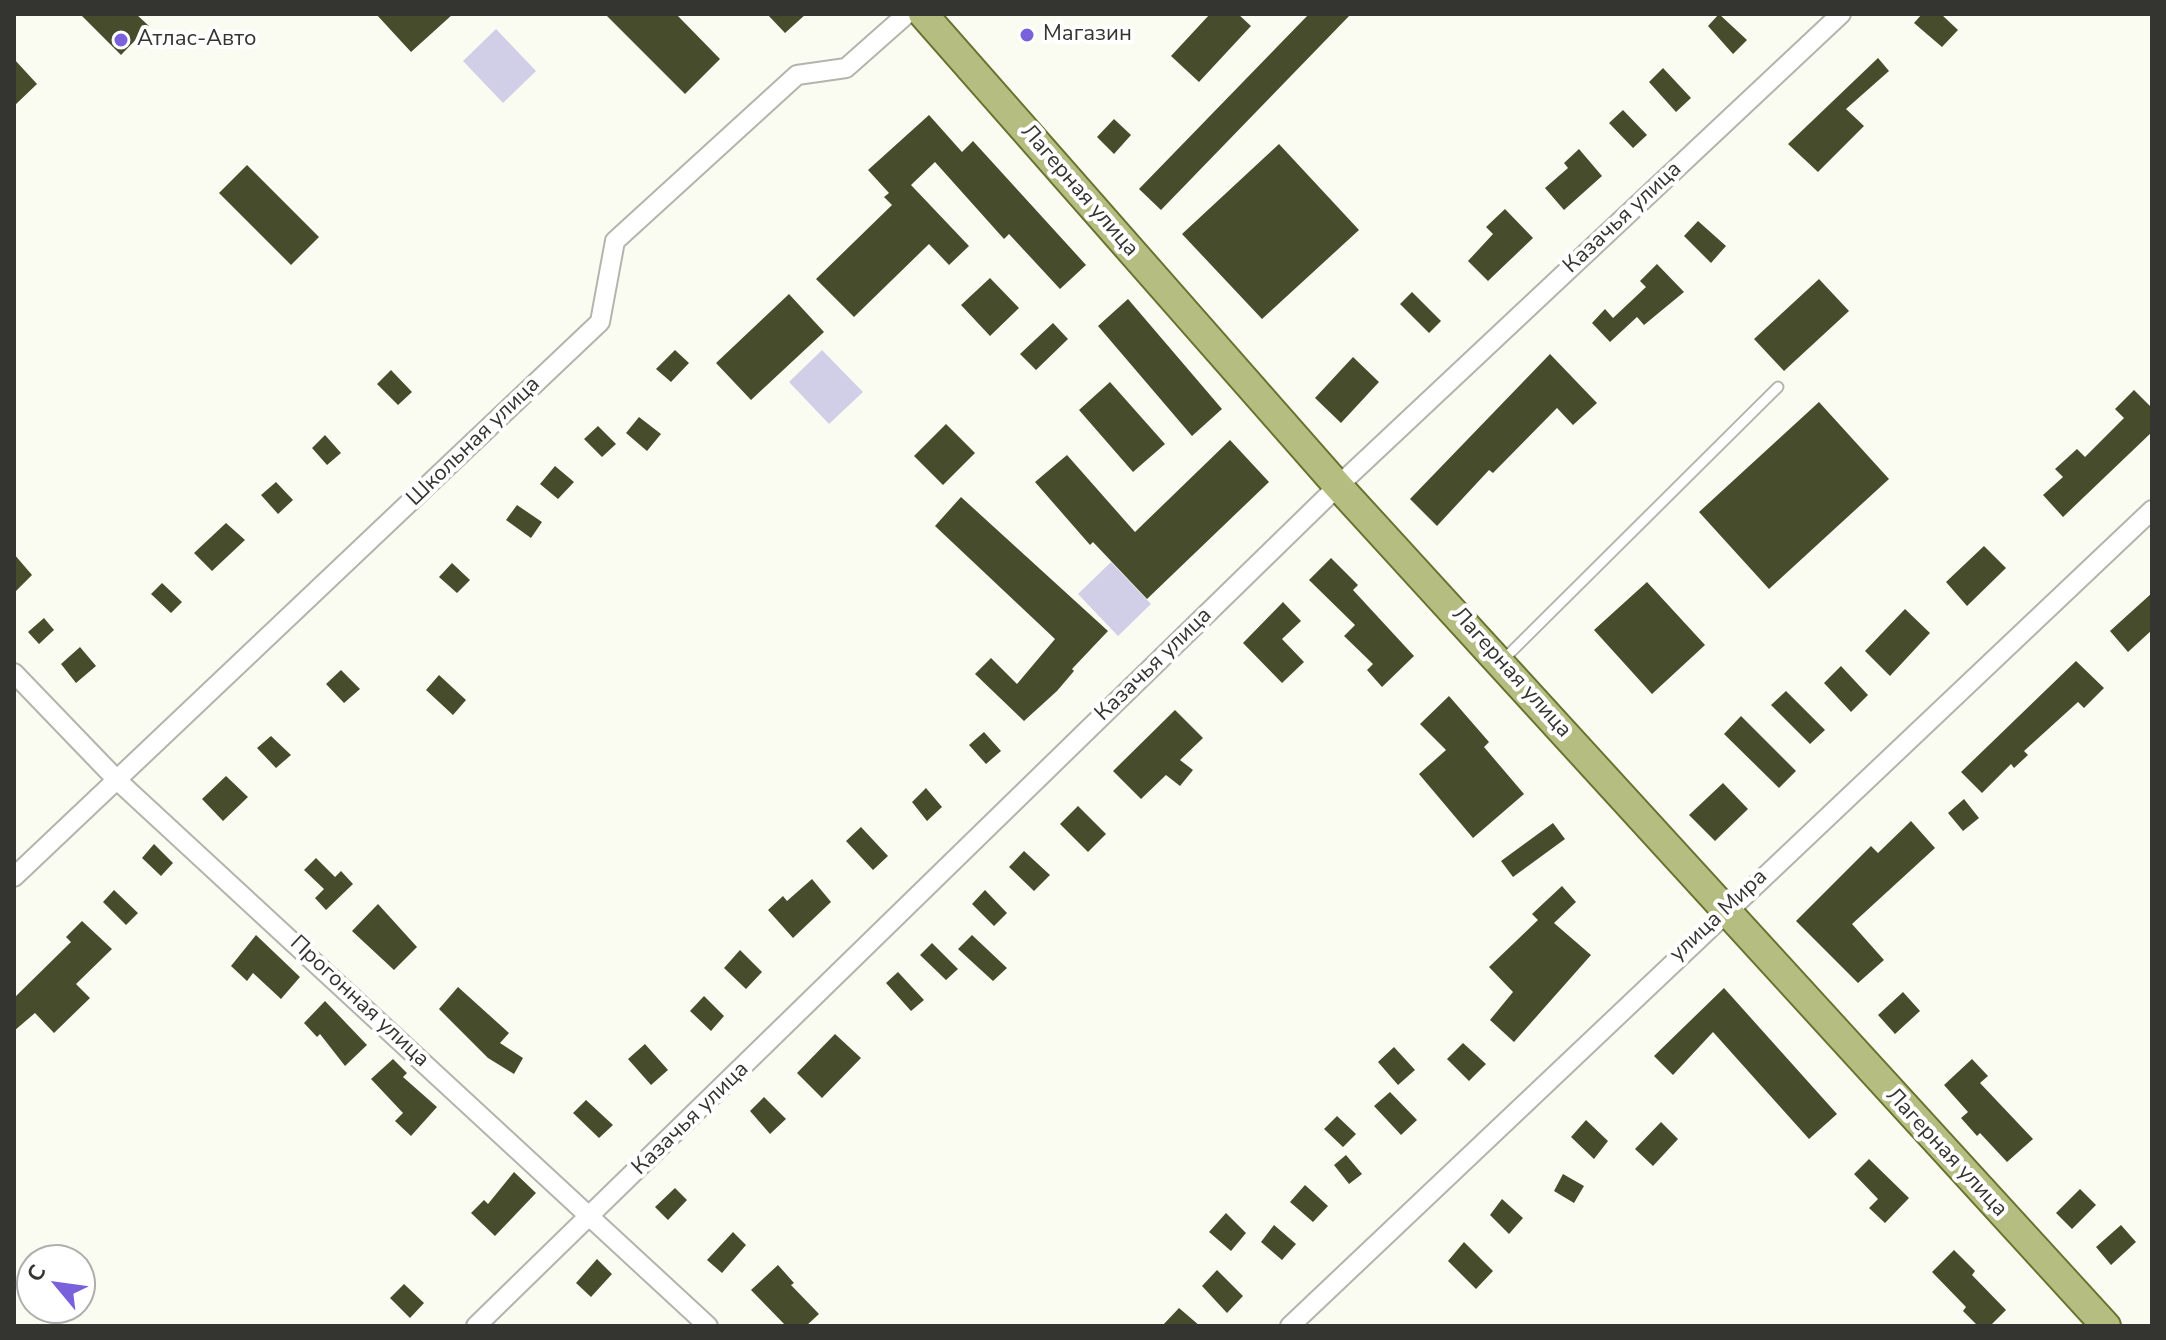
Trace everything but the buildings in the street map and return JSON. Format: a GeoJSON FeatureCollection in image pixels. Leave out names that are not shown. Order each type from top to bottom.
{"type":"FeatureCollection","features":[{"type":"Feature","properties":{"kind":"main road","name":"Лагерная улица"},"geometry":{"type":"LineString","coordinates":[[923,14],[1338,486],[1502,661],[1724,912],[2106,1326]]}},
{"type":"Feature","properties":{"kind":"street","name":"Школьная улица"},"geometry":{"type":"LineString","coordinates":[[14,877],[600,322],[615,241],[797,75],[846,68],[907,14]]}},
{"type":"Feature","properties":{"kind":"street","name":"Казачья улица"},"geometry":{"type":"LineString","coordinates":[[476,1326],[1338,486],[1841,14]]}},
{"type":"Feature","properties":{"kind":"street","name":"улица Мира"},"geometry":{"type":"LineString","coordinates":[[1290,1326],[2152,510]]}},
{"type":"Feature","properties":{"kind":"street","name":"Прогонная улица"},"geometry":{"type":"LineString","coordinates":[[14,673],[117,780],[708,1326]]}},
{"type":"Feature","properties":{"kind":"lane"},"geometry":{"type":"LineString","coordinates":[[1502,661],[1778,387]]}},
{"type":"Feature","properties":{"kind":"shaded area"},"geometry":{"type":"Polygon","coordinates":[[[496,29],[536,71],[503,103],[463,61],[496,29]]]}},
{"type":"Feature","properties":{"kind":"shaded area"},"geometry":{"type":"Polygon","coordinates":[[[822,350],[863,392],[829,424],[789,382],[822,350]]]}},
{"type":"Feature","properties":{"kind":"shaded area"},"geometry":{"type":"Polygon","coordinates":[[[1111,562],[1151,604],[1118,636],[1078,594],[1111,562]]]}},
{"type":"Feature","properties":{"kind":"place","name":"Магазин"},"geometry":{"type":"Point","coordinates":[1027,35]}},
{"type":"Feature","properties":{"kind":"place","name":"Атлас-Авто"},"geometry":{"type":"Point","coordinates":[121,40]}}]}
